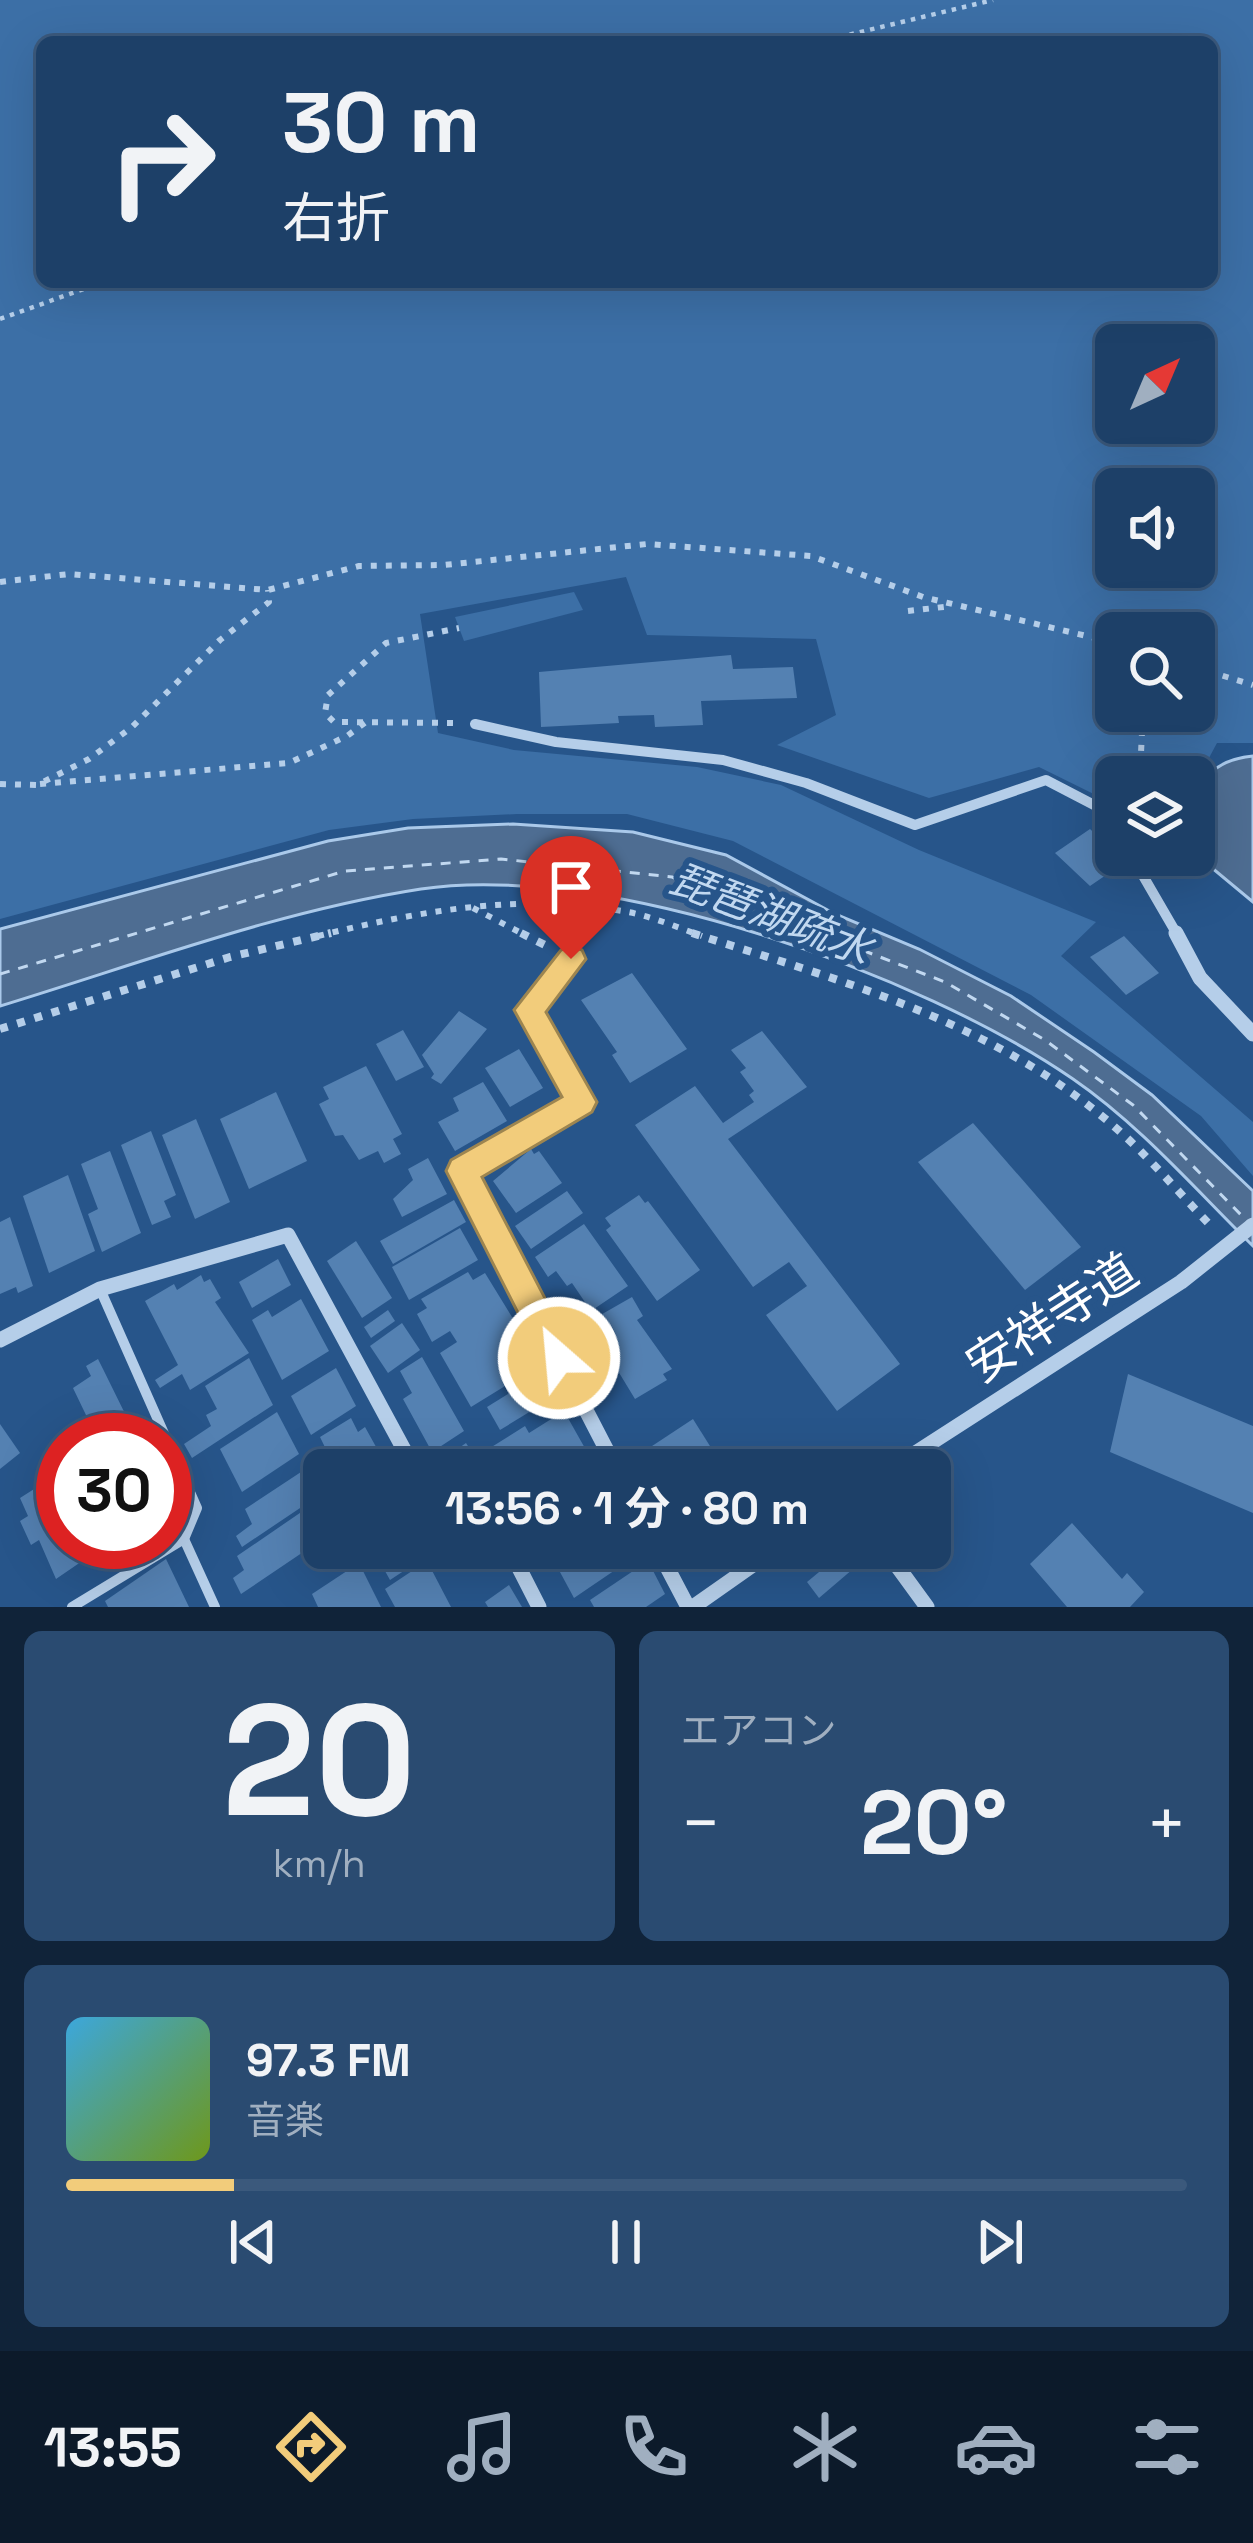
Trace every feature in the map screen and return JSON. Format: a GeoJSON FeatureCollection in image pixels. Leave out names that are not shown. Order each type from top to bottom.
{"type":"FeatureCollection","features":[{"type":"Feature","properties":{"kind":"street"},"geometry":{"type":"LineString","coordinates":[[475,724],[517,740],[694,754],[783,772],[915,825],[1046,780],[1095,805]]}},
{"type":"Feature","properties":{"kind":"street"},"geometry":{"type":"LineString","coordinates":[[1145,876],[1199,978],[1253,1034]]}},
{"type":"Feature","properties":{"kind":"street"},"geometry":{"type":"LineString","coordinates":[[571,959],[529,1010],[581,1102],[462,1171],[606,1449]]}},
{"type":"Feature","properties":{"kind":"street","name":"安祥寺道"},"geometry":{"type":"LineString","coordinates":[[922,1449],[1181,1282],[1253,1225]]}},
{"type":"Feature","properties":{"kind":"street"},"geometry":{"type":"LineString","coordinates":[[0,1340],[100,1289],[288,1235],[404,1449]]}},
{"type":"Feature","properties":{"kind":"street"},"geometry":{"type":"LineString","coordinates":[[520,1569],[539,1607]]}},
{"type":"Feature","properties":{"kind":"street"},"geometry":{"type":"LineString","coordinates":[[669,1569],[690,1607],[746,1569]]}},
{"type":"Feature","properties":{"kind":"street"},"geometry":{"type":"LineString","coordinates":[[899,1569],[927,1607]]}},
{"type":"Feature","properties":{"kind":"lane"},"geometry":{"type":"LineString","coordinates":[[100,1289],[154,1413]]}},
{"type":"Feature","properties":{"kind":"lane"},"geometry":{"type":"LineString","coordinates":[[192,1557],[215,1607]]}},
{"type":"Feature","properties":{"kind":"lane"},"geometry":{"type":"LineString","coordinates":[[72,1607],[135,1569]]}},
{"type":"Feature","properties":{"kind":"path"},"geometry":{"type":"LineString","coordinates":[[844,36],[993,0]]}},
{"type":"Feature","properties":{"kind":"path"},"geometry":{"type":"LineString","coordinates":[[0,319],[86,288]]}},
{"type":"Feature","properties":{"kind":"path"},"geometry":{"type":"LineString","coordinates":[[0,581],[69,574],[268,590],[359,566],[444,565],[647,544],[811,556],[959,605],[1095,639]]}},
{"type":"Feature","properties":{"kind":"path"},"geometry":{"type":"LineString","coordinates":[[37,785],[89,759],[132,727],[220,640],[269,602],[268,590]]}},
{"type":"Feature","properties":{"kind":"path"},"geometry":{"type":"LineString","coordinates":[[908,611],[959,605]]}},
{"type":"Feature","properties":{"kind":"path"},"geometry":{"type":"LineString","coordinates":[[459,628],[386,643],[328,695],[325,713],[334,722],[475,724]]}},
{"type":"Feature","properties":{"kind":"path"},"geometry":{"type":"LineString","coordinates":[[1215,673],[1253,685]]}},
{"type":"Feature","properties":{"kind":"path"},"geometry":{"type":"LineString","coordinates":[[0,784],[37,785],[290,763],[370,719]]}},
{"type":"Feature","properties":{"kind":"path"},"geometry":{"type":"LineString","coordinates":[[0,1029],[324,932],[469,906],[533,900],[626,911],[913,1004],[1026,1062],[1109,1121],[1231,1242]]}},
{"type":"Feature","properties":{"kind":"path"},"geometry":{"type":"LineString","coordinates":[[469,906],[571,959]]}},
{"type":"Feature","properties":{"kind":"shaded area"},"geometry":{"type":"Polygon","coordinates":[[[0,0],[1253,0],[1253,743],[1217,743],[1210,756],[1095,756],[1095,795],[1039,767],[929,798],[777,745],[836,715],[816,639],[647,635],[626,577],[420,614],[438,733],[514,750],[697,767],[781,785],[919,850],[1096,922],[1061,956],[1253,1122],[1253,1176],[1201,1116],[1031,995],[733,841],[627,814],[413,819],[329,830],[0,919],[0,0]]]}},
{"type":"Feature","properties":{"kind":"shaded area"},"geometry":{"type":"Polygon","coordinates":[[[574,592],[583,610],[464,641],[455,617],[574,592]]]}},
{"type":"Feature","properties":{"kind":"water"},"geometry":{"type":"Polygon","coordinates":[[[1253,756],[1253,902],[1215,870],[1215,770],[1253,756]]]}},
{"type":"Feature","properties":{"kind":"water","name":"琵琶湖疏水"},"geometry":{"type":"Polygon","coordinates":[[[513,824],[633,832],[726,855],[835,914],[919,949],[1011,996],[1152,1095],[1253,1191],[1253,1246],[1121,1117],[1073,1079],[1009,1040],[849,965],[669,909],[580,892],[496,885],[421,889],[261,925],[0,1006],[0,929],[328,841],[408,828],[513,824]]]}},
{"type":"Feature","properties":{"kind":"building"},"geometry":{"type":"Polygon","coordinates":[[[731,655],[733,669],[793,667],[797,698],[701,701],[703,725],[655,727],[654,715],[618,716],[619,723],[541,727],[539,672],[731,655]]]}},
{"type":"Feature","properties":{"kind":"building"},"geometry":{"type":"Polygon","coordinates":[[[1090,829],[1095,834],[1095,876],[1105,876],[1090,886],[1055,853],[1090,829]]]}},
{"type":"Feature","properties":{"kind":"building"},"geometry":{"type":"Polygon","coordinates":[[[1124,936],[1159,973],[1126,995],[1090,957],[1124,936]]]}},
{"type":"Feature","properties":{"kind":"building"},"geometry":{"type":"Polygon","coordinates":[[[632,973],[687,1049],[630,1083],[612,1055],[617,1052],[581,1000],[632,973]]]}},
{"type":"Feature","properties":{"kind":"building"},"geometry":{"type":"Polygon","coordinates":[[[459,1011],[487,1029],[441,1084],[431,1078],[434,1074],[422,1055],[459,1011]]]}},
{"type":"Feature","properties":{"kind":"building"},"geometry":{"type":"Polygon","coordinates":[[[403,1030],[424,1067],[396,1081],[376,1044],[403,1030]]]}},
{"type":"Feature","properties":{"kind":"building"},"geometry":{"type":"Polygon","coordinates":[[[762,1031],[807,1087],[728,1139],[900,1364],[837,1411],[766,1315],[807,1286],[789,1262],[753,1287],[635,1125],[695,1086],[723,1123],[754,1102],[749,1095],[754,1091],[740,1072],[746,1068],[731,1050],[762,1031]]]}},
{"type":"Feature","properties":{"kind":"building"},"geometry":{"type":"Polygon","coordinates":[[[519,1049],[543,1088],[510,1107],[485,1068],[519,1049]]]}},
{"type":"Feature","properties":{"kind":"building"},"geometry":{"type":"Polygon","coordinates":[[[366,1066],[402,1134],[393,1139],[401,1154],[384,1163],[378,1151],[359,1160],[343,1135],[335,1136],[319,1104],[329,1099],[323,1087],[366,1066]]]}},
{"type":"Feature","properties":{"kind":"building"},"geometry":{"type":"Polygon","coordinates":[[[483,1082],[507,1121],[455,1151],[438,1122],[459,1111],[453,1098],[483,1082]]]}},
{"type":"Feature","properties":{"kind":"building"},"geometry":{"type":"Polygon","coordinates":[[[276,1092],[307,1161],[249,1189],[220,1119],[276,1092]]]}},
{"type":"Feature","properties":{"kind":"building"},"geometry":{"type":"Polygon","coordinates":[[[196,1119],[230,1202],[195,1219],[162,1135],[196,1119]]]}},
{"type":"Feature","properties":{"kind":"building"},"geometry":{"type":"Polygon","coordinates":[[[973,1123],[1081,1247],[1025,1290],[918,1162],[973,1123]]]}},
{"type":"Feature","properties":{"kind":"building"},"geometry":{"type":"Polygon","coordinates":[[[151,1131],[176,1195],[164,1201],[171,1217],[152,1225],[121,1145],[151,1131]]]}},
{"type":"Feature","properties":{"kind":"building"},"geometry":{"type":"Polygon","coordinates":[[[531,1149],[534,1154],[539,1151],[562,1183],[516,1213],[493,1181],[531,1149]]]}},
{"type":"Feature","properties":{"kind":"building"},"geometry":{"type":"Polygon","coordinates":[[[110,1151],[141,1233],[102,1252],[88,1214],[98,1209],[81,1164],[110,1151]]]}},
{"type":"Feature","properties":{"kind":"building"},"geometry":{"type":"Polygon","coordinates":[[[428,1158],[447,1194],[402,1217],[393,1199],[413,1180],[408,1169],[428,1158]]]}},
{"type":"Feature","properties":{"kind":"building"},"geometry":{"type":"Polygon","coordinates":[[[68,1175],[95,1251],[49,1273],[23,1196],[68,1175]]]}},
{"type":"Feature","properties":{"kind":"building"},"geometry":{"type":"Polygon","coordinates":[[[567,1191],[583,1213],[531,1249],[515,1226],[567,1191]]]}},
{"type":"Feature","properties":{"kind":"building"},"geometry":{"type":"Polygon","coordinates":[[[639,1195],[700,1270],[657,1301],[606,1230],[611,1226],[605,1218],[639,1195]]]}},
{"type":"Feature","properties":{"kind":"building"},"geometry":{"type":"Polygon","coordinates":[[[454,1200],[466,1222],[393,1264],[380,1241],[454,1200]]]}},
{"type":"Feature","properties":{"kind":"building"},"geometry":{"type":"Polygon","coordinates":[[[10,1217],[33,1286],[0,1294],[0,1222],[10,1217]]]}},
{"type":"Feature","properties":{"kind":"building"},"geometry":{"type":"Polygon","coordinates":[[[584,1224],[628,1286],[591,1311],[572,1283],[567,1286],[556,1271],[548,1277],[535,1257],[584,1224]]]}},
{"type":"Feature","properties":{"kind":"building"},"geometry":{"type":"Polygon","coordinates":[[[460,1228],[478,1260],[409,1300],[392,1267],[460,1228]]]}},
{"type":"Feature","properties":{"kind":"building"},"geometry":{"type":"Polygon","coordinates":[[[356,1241],[392,1298],[362,1318],[327,1261],[356,1241]]]}},
{"type":"Feature","properties":{"kind":"building"},"geometry":{"type":"Polygon","coordinates":[[[278,1259],[291,1285],[252,1308],[239,1282],[278,1259]]]}},
{"type":"Feature","properties":{"kind":"building"},"geometry":{"type":"Polygon","coordinates":[[[468,1272],[473,1280],[485,1273],[534,1353],[512,1367],[518,1378],[471,1407],[440,1353],[457,1342],[450,1331],[432,1342],[417,1314],[427,1308],[421,1299],[468,1272]]]}},
{"type":"Feature","properties":{"kind":"building"},"geometry":{"type":"Polygon","coordinates":[[[201,1275],[204,1282],[210,1279],[221,1298],[215,1302],[249,1353],[190,1390],[182,1374],[160,1388],[155,1380],[178,1365],[145,1301],[201,1275]]]}},
{"type":"Feature","properties":{"kind":"building"},"geometry":{"type":"Polygon","coordinates":[[[632,1297],[643,1316],[637,1320],[672,1369],[663,1374],[667,1380],[635,1399],[618,1371],[611,1375],[583,1325],[632,1297]]]}},
{"type":"Feature","properties":{"kind":"building"},"geometry":{"type":"Polygon","coordinates":[[[301,1299],[329,1351],[282,1380],[252,1320],[268,1310],[272,1317],[301,1299]]]}},
{"type":"Feature","properties":{"kind":"building"},"geometry":{"type":"Polygon","coordinates":[[[388,1310],[395,1321],[371,1338],[364,1327],[388,1310]]]}},
{"type":"Feature","properties":{"kind":"building"},"geometry":{"type":"Polygon","coordinates":[[[402,1323],[420,1350],[388,1373],[370,1346],[402,1323]]]}},
{"type":"Feature","properties":{"kind":"building"},"geometry":{"type":"Polygon","coordinates":[[[422,1357],[464,1431],[430,1449],[403,1399],[412,1393],[400,1371],[422,1357]]]}},
{"type":"Feature","properties":{"kind":"building"},"geometry":{"type":"Polygon","coordinates":[[[249,1358],[273,1405],[192,1458],[192,1439],[211,1426],[206,1415],[217,1409],[205,1386],[249,1358]]]}},
{"type":"Feature","properties":{"kind":"building"},"geometry":{"type":"Polygon","coordinates":[[[98,1359],[125,1413],[85,1413],[73,1388],[91,1376],[86,1366],[98,1359]]]}},
{"type":"Feature","properties":{"kind":"building"},"geometry":{"type":"Polygon","coordinates":[[[336,1368],[356,1406],[311,1435],[291,1396],[336,1368]]]}},
{"type":"Feature","properties":{"kind":"building"},"geometry":{"type":"Polygon","coordinates":[[[542,1373],[554,1397],[500,1430],[487,1407],[542,1373]]]}},
{"type":"Feature","properties":{"kind":"building"},"geometry":{"type":"Polygon","coordinates":[[[1128,1374],[1253,1426],[1253,1513],[1110,1452],[1128,1374]]]}},
{"type":"Feature","properties":{"kind":"building"},"geometry":{"type":"Polygon","coordinates":[[[564,1411],[585,1449],[490,1448],[525,1426],[529,1433],[564,1411]]]}},
{"type":"Feature","properties":{"kind":"building"},"geometry":{"type":"Polygon","coordinates":[[[277,1412],[299,1454],[242,1492],[220,1449],[277,1412]]]}},
{"type":"Feature","properties":{"kind":"building"},"geometry":{"type":"Polygon","coordinates":[[[351,1418],[358,1432],[365,1427],[377,1449],[326,1449],[320,1437],[351,1418]]]}},
{"type":"Feature","properties":{"kind":"building"},"geometry":{"type":"Polygon","coordinates":[[[693,1419],[712,1449],[648,1449],[693,1419]]]}},
{"type":"Feature","properties":{"kind":"building"},"geometry":{"type":"Polygon","coordinates":[[[0,1424],[20,1453],[0,1469],[0,1424]]]}},
{"type":"Feature","properties":{"kind":"building"},"geometry":{"type":"Polygon","coordinates":[[[301,1472],[303,1506],[242,1547],[236,1536],[252,1524],[245,1509],[301,1472]]]}},
{"type":"Feature","properties":{"kind":"building"},"geometry":{"type":"Polygon","coordinates":[[[36,1488],[36,1542],[31,1545],[20,1521],[28,1516],[20,1498],[36,1488]]]}},
{"type":"Feature","properties":{"kind":"building"},"geometry":{"type":"Polygon","coordinates":[[[303,1511],[303,1552],[241,1594],[233,1578],[244,1570],[237,1556],[303,1511]]]}},
{"type":"Feature","properties":{"kind":"building"},"geometry":{"type":"Polygon","coordinates":[[[1072,1523],[1122,1579],[1127,1573],[1144,1592],[1130,1607],[1067,1607],[1030,1564],[1072,1523]]]}},
{"type":"Feature","properties":{"kind":"building"},"geometry":{"type":"Polygon","coordinates":[[[52,1569],[71,1569],[56,1579],[52,1569]]]}},
{"type":"Feature","properties":{"kind":"building"},"geometry":{"type":"Polygon","coordinates":[[[151,1569],[171,1569],[189,1607],[108,1607],[105,1601],[151,1569]]]}},
{"type":"Feature","properties":{"kind":"building"},"geometry":{"type":"Polygon","coordinates":[[[350,1569],[362,1569],[381,1607],[318,1607],[312,1594],[350,1569]]]}},
{"type":"Feature","properties":{"kind":"building"},"geometry":{"type":"Polygon","coordinates":[[[384,1569],[407,1569],[390,1580],[384,1569]]]}},
{"type":"Feature","properties":{"kind":"building"},"geometry":{"type":"Polygon","coordinates":[[[415,1569],[431,1569],[451,1607],[395,1607],[385,1589],[415,1569]]]}},
{"type":"Feature","properties":{"kind":"building"},"geometry":{"type":"Polygon","coordinates":[[[558,1569],[617,1569],[574,1598],[558,1569]]]}},
{"type":"Feature","properties":{"kind":"building"},"geometry":{"type":"Polygon","coordinates":[[[636,1569],[652,1569],[665,1594],[646,1607],[594,1607],[590,1600],[636,1569]]]}},
{"type":"Feature","properties":{"kind":"building"},"geometry":{"type":"Polygon","coordinates":[[[823,1569],[853,1569],[819,1598],[807,1582],[823,1569]]]}},
{"type":"Feature","properties":{"kind":"building"},"geometry":{"type":"Polygon","coordinates":[[[509,1585],[522,1607],[488,1607],[485,1602],[509,1585]]]}},
{"type":"Feature","properties":{"kind":"ferry route"},"geometry":{"type":"LineString","coordinates":[[0,974],[345,871],[501,859],[672,877],[945,982],[1045,1040],[1133,1105],[1248,1222]]}},
{"type":"Feature","properties":{"kind":"route"},"geometry":{"type":"LineString","coordinates":[[559,1358],[462,1171],[581,1102],[529,1010],[571,959]]}}]}
